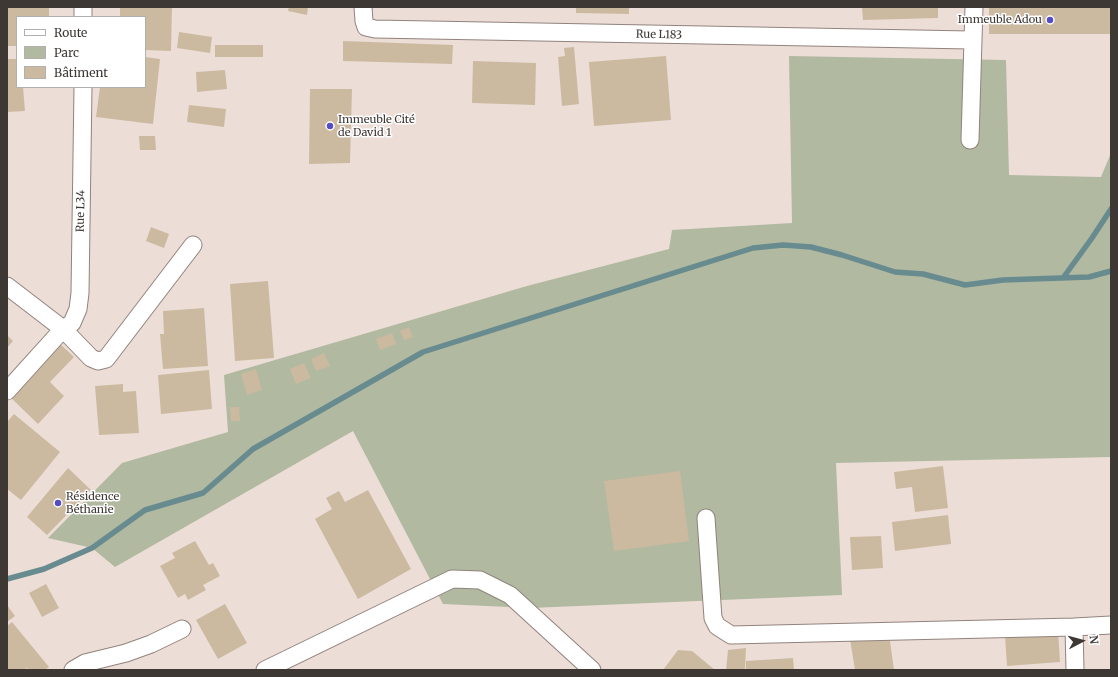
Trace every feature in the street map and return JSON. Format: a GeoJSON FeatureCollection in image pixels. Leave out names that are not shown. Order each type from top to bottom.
{"type":"FeatureCollection","features":[{"type":"Feature","properties":{"kind":"street","name":"Rue L183"},"geometry":{"type":"LineString","coordinates":[[363,7],[366,27],[375,29],[703,36],[970,40],[972,38]]}},
{"type":"Feature","properties":{"kind":"street"},"geometry":{"type":"LineString","coordinates":[[970,140],[974,7]]}},
{"type":"Feature","properties":{"kind":"street","name":"Rue L34"},"geometry":{"type":"LineString","coordinates":[[7,391],[63,329],[72,323],[78,309],[80,293],[83,88]]}},
{"type":"Feature","properties":{"kind":"street"},"geometry":{"type":"LineString","coordinates":[[7,286],[63,329],[91,358],[98,361],[106,359],[193,245]]}},
{"type":"Feature","properties":{"kind":"street"},"geometry":{"type":"LineString","coordinates":[[706,518],[713,618],[717,626],[730,635],[1111,625]]}},
{"type":"Feature","properties":{"kind":"street"},"geometry":{"type":"LineString","coordinates":[[265,670],[452,579],[480,580],[510,595],[592,670]]}},
{"type":"Feature","properties":{"kind":"street"},"geometry":{"type":"LineString","coordinates":[[1074,627],[1075,670]]}},
{"type":"Feature","properties":{"kind":"street"},"geometry":{"type":"LineString","coordinates":[[73,670],[85,663],[126,653],[151,644],[182,629]]}},
{"type":"Feature","properties":{"kind":"green space"},"geometry":{"type":"Polygon","coordinates":[[[789,56],[1006,60],[1009,175],[1101,177],[1111,153],[1111,457],[836,463],[842,595],[530,608],[443,604],[353,431],[115,567],[92,548],[48,538],[122,463],[228,432],[224,375],[527,286],[669,249],[672,230],[792,223],[789,56]]]}},
{"type":"Feature","properties":{"kind":"building"},"geometry":{"type":"Polygon","coordinates":[[[7,7],[49,7],[49,16],[16,16],[16,46],[7,46],[7,7]]]}},
{"type":"Feature","properties":{"kind":"building"},"geometry":{"type":"Polygon","coordinates":[[[120,7],[172,7],[171,51],[146,50],[146,16],[120,16],[120,7]]]}},
{"type":"Feature","properties":{"kind":"building"},"geometry":{"type":"Polygon","coordinates":[[[289,7],[308,7],[307,15],[288,11],[289,7]]]}},
{"type":"Feature","properties":{"kind":"building"},"geometry":{"type":"Polygon","coordinates":[[[576,7],[629,7],[629,14],[576,13],[576,7]]]}},
{"type":"Feature","properties":{"kind":"building"},"geometry":{"type":"Polygon","coordinates":[[[862,7],[938,7],[938,18],[863,20],[862,7]]]}},
{"type":"Feature","properties":{"kind":"building","name":"Immeuble Adou"},"geometry":{"type":"Polygon","coordinates":[[[989,7],[1111,7],[1111,34],[989,34],[989,7]]]}},
{"type":"Feature","properties":{"kind":"building"},"geometry":{"type":"Polygon","coordinates":[[[179,32],[212,37],[210,53],[177,48],[179,32]]]}},
{"type":"Feature","properties":{"kind":"building"},"geometry":{"type":"Polygon","coordinates":[[[343,41],[453,45],[452,64],[343,61],[343,41]]]}},
{"type":"Feature","properties":{"kind":"building"},"geometry":{"type":"Polygon","coordinates":[[[215,45],[263,45],[263,57],[215,57],[215,45]]]}},
{"type":"Feature","properties":{"kind":"building"},"geometry":{"type":"Polygon","coordinates":[[[574,47],[579,104],[562,106],[558,57],[565,56],[564,48],[574,47]]]}},
{"type":"Feature","properties":{"kind":"building"},"geometry":{"type":"Polygon","coordinates":[[[666,56],[671,120],[594,126],[589,62],[666,56]]]}},
{"type":"Feature","properties":{"kind":"building"},"geometry":{"type":"Polygon","coordinates":[[[146,57],[160,59],[153,124],[96,117],[100,88],[146,88],[146,57]]]}},
{"type":"Feature","properties":{"kind":"building"},"geometry":{"type":"Polygon","coordinates":[[[7,59],[16,59],[16,88],[23,88],[25,111],[7,112],[7,59]]]}},
{"type":"Feature","properties":{"kind":"building"},"geometry":{"type":"Polygon","coordinates":[[[473,61],[536,63],[535,105],[472,103],[473,61]]]}},
{"type":"Feature","properties":{"kind":"building"},"geometry":{"type":"Polygon","coordinates":[[[225,70],[227,89],[197,92],[196,72],[225,70]]]}},
{"type":"Feature","properties":{"kind":"building","name":"Immeuble Cité de David 1"},"geometry":{"type":"Polygon","coordinates":[[[310,89],[352,89],[350,163],[309,164],[310,89]]]}},
{"type":"Feature","properties":{"kind":"building"},"geometry":{"type":"Polygon","coordinates":[[[189,105],[226,109],[224,127],[187,122],[189,105]]]}},
{"type":"Feature","properties":{"kind":"building"},"geometry":{"type":"Polygon","coordinates":[[[139,136],[155,136],[156,150],[140,150],[139,136]]]}},
{"type":"Feature","properties":{"kind":"building"},"geometry":{"type":"Polygon","coordinates":[[[151,227],[169,234],[164,248],[146,241],[151,227]]]}},
{"type":"Feature","properties":{"kind":"building"},"geometry":{"type":"Polygon","coordinates":[[[268,281],[274,358],[235,361],[230,284],[268,281]]]}},
{"type":"Feature","properties":{"kind":"building"},"geometry":{"type":"Polygon","coordinates":[[[204,308],[208,366],[163,369],[160,334],[164,334],[163,311],[204,308]]]}},
{"type":"Feature","properties":{"kind":"building"},"geometry":{"type":"Polygon","coordinates":[[[409,327],[413,337],[404,340],[400,331],[409,327]]]}},
{"type":"Feature","properties":{"kind":"building"},"geometry":{"type":"Polygon","coordinates":[[[392,333],[396,344],[380,350],[376,339],[392,333]]]}},
{"type":"Feature","properties":{"kind":"building"},"geometry":{"type":"Polygon","coordinates":[[[7,335],[13,341],[7,348],[7,335]]]}},
{"type":"Feature","properties":{"kind":"building"},"geometry":{"type":"Polygon","coordinates":[[[58,342],[74,357],[50,382],[64,396],[38,424],[8,395],[58,342]]]}},
{"type":"Feature","properties":{"kind":"building"},"geometry":{"type":"Polygon","coordinates":[[[324,353],[330,366],[316,371],[311,359],[324,353]]]}},
{"type":"Feature","properties":{"kind":"building"},"geometry":{"type":"Polygon","coordinates":[[[304,363],[311,378],[296,384],[290,369],[304,363]]]}},
{"type":"Feature","properties":{"kind":"building"},"geometry":{"type":"Polygon","coordinates":[[[256,369],[262,390],[247,395],[241,374],[256,369]]]}},
{"type":"Feature","properties":{"kind":"building"},"geometry":{"type":"Polygon","coordinates":[[[209,370],[212,409],[161,414],[158,375],[209,370]]]}},
{"type":"Feature","properties":{"kind":"building"},"geometry":{"type":"Polygon","coordinates":[[[123,384],[123,392],[136,391],[139,433],[99,435],[95,386],[123,384]]]}},
{"type":"Feature","properties":{"kind":"building"},"geometry":{"type":"Polygon","coordinates":[[[230,407],[239,407],[240,421],[231,421],[230,407]]]}},
{"type":"Feature","properties":{"kind":"building"},"geometry":{"type":"Polygon","coordinates":[[[14,414],[60,452],[21,500],[7,489],[7,422],[14,414]]]}},
{"type":"Feature","properties":{"kind":"building"},"geometry":{"type":"Polygon","coordinates":[[[943,466],[948,508],[915,512],[912,487],[896,489],[894,472],[943,466]]]}},
{"type":"Feature","properties":{"kind":"building","name":"Résidence Béthanie"},"geometry":{"type":"Polygon","coordinates":[[[68,468],[91,490],[47,535],[27,517],[68,468]]]}},
{"type":"Feature","properties":{"kind":"building"},"geometry":{"type":"Polygon","coordinates":[[[680,471],[689,541],[614,551],[604,481],[680,471]]]}},
{"type":"Feature","properties":{"kind":"building"},"geometry":{"type":"Polygon","coordinates":[[[368,490],[411,569],[358,599],[315,519],[332,509],[326,498],[339,491],[345,502],[368,490]]]}},
{"type":"Feature","properties":{"kind":"building"},"geometry":{"type":"Polygon","coordinates":[[[948,515],[951,544],[895,551],[892,522],[948,515]]]}},
{"type":"Feature","properties":{"kind":"building"},"geometry":{"type":"Polygon","coordinates":[[[881,536],[883,568],[852,570],[850,537],[881,536]]]}},
{"type":"Feature","properties":{"kind":"building"},"geometry":{"type":"Polygon","coordinates":[[[195,541],[209,565],[213,563],[220,576],[203,585],[206,590],[188,600],[185,594],[178,598],[160,566],[175,558],[172,553],[195,541]]]}},
{"type":"Feature","properties":{"kind":"building"},"geometry":{"type":"Polygon","coordinates":[[[46,584],[59,608],[42,617],[29,593],[46,584]]]}},
{"type":"Feature","properties":{"kind":"building"},"geometry":{"type":"Polygon","coordinates":[[[225,604],[247,643],[218,659],[196,620],[225,604]]]}},
{"type":"Feature","properties":{"kind":"building"},"geometry":{"type":"Polygon","coordinates":[[[7,605],[15,616],[7,622],[7,605]]]}},
{"type":"Feature","properties":{"kind":"building"},"geometry":{"type":"Polygon","coordinates":[[[12,622],[49,667],[45,670],[29,670],[27,668],[24,670],[7,670],[7,626],[12,622]]]}},
{"type":"Feature","properties":{"kind":"building"},"geometry":{"type":"Polygon","coordinates":[[[1058,631],[1060,662],[1007,666],[1005,635],[1058,631]]]}},
{"type":"Feature","properties":{"kind":"building"},"geometry":{"type":"Polygon","coordinates":[[[889,634],[894,670],[855,670],[850,639],[889,634]]]}},
{"type":"Feature","properties":{"kind":"building"},"geometry":{"type":"Polygon","coordinates":[[[746,648],[745,670],[726,670],[728,650],[746,648]]]}},
{"type":"Feature","properties":{"kind":"building"},"geometry":{"type":"Polygon","coordinates":[[[678,650],[692,651],[715,670],[663,670],[678,650]]]}},
{"type":"Feature","properties":{"kind":"building"},"geometry":{"type":"Polygon","coordinates":[[[793,658],[794,670],[746,670],[746,661],[793,658]]]}},
{"type":"Feature","properties":{"kind":"waterway"},"geometry":{"type":"LineString","coordinates":[[1063,278],[1111,209]]}},
{"type":"Feature","properties":{"kind":"waterway"},"geometry":{"type":"LineString","coordinates":[[7,579],[44,569],[92,548],[145,510],[203,493],[253,449],[423,352],[753,248],[783,245],[811,247],[895,272],[923,274],[965,285],[1003,280],[1089,277],[1111,271]]}},
{"type":"Feature","properties":{"kind":"place","name":"Immeuble Adou"},"geometry":{"type":"Point","coordinates":[1050,20]}},
{"type":"Feature","properties":{"kind":"place","name":"Immeuble Cité de David 1"},"geometry":{"type":"Point","coordinates":[330,126]}},
{"type":"Feature","properties":{"kind":"place","name":"Résidence Béthanie"},"geometry":{"type":"Point","coordinates":[58,503]}}]}
